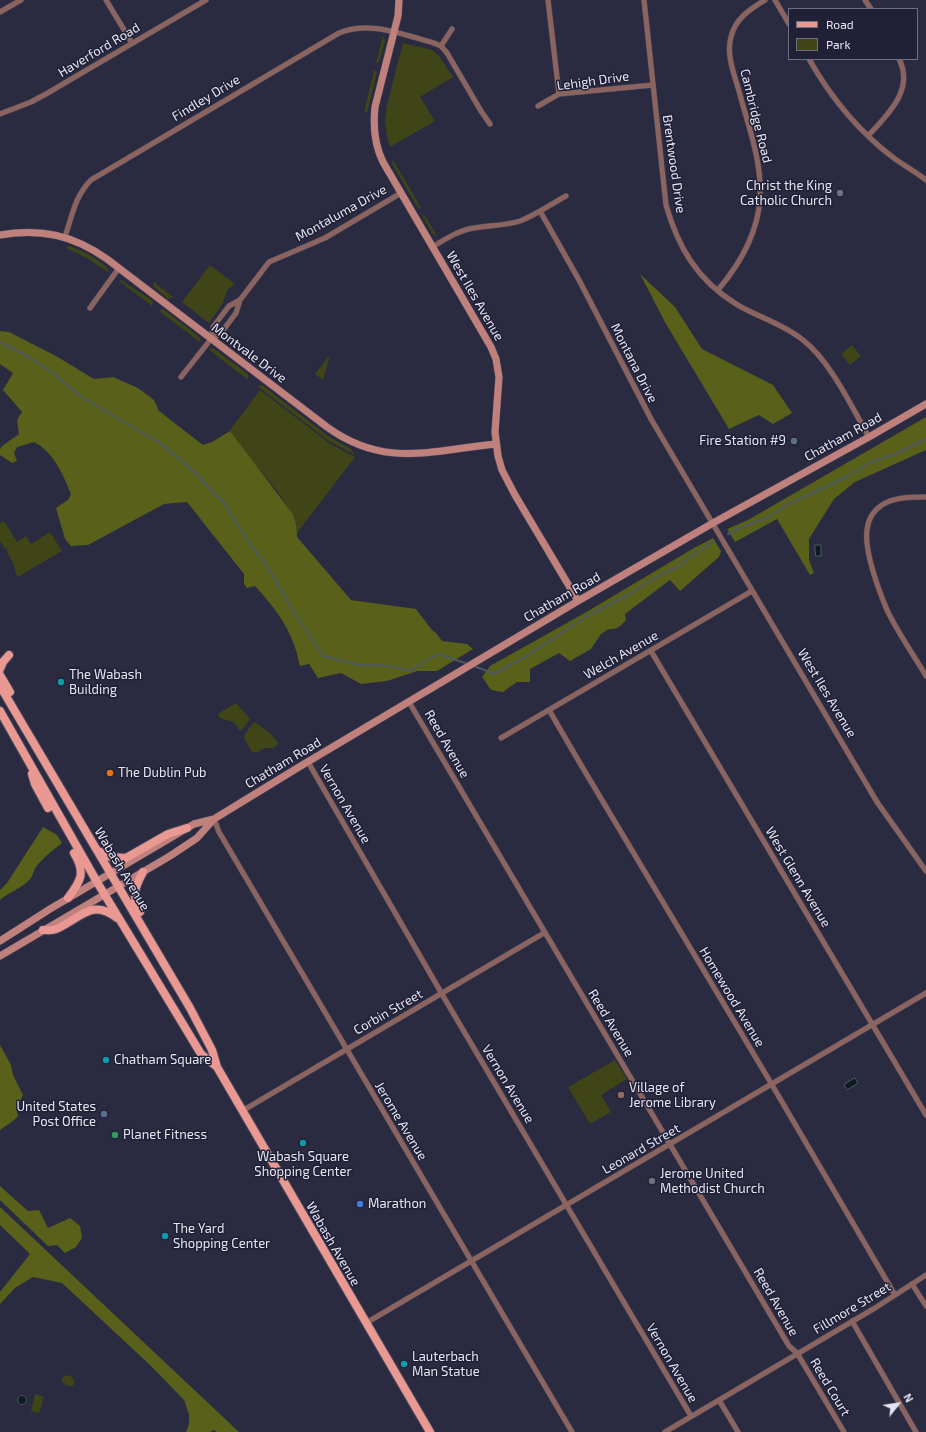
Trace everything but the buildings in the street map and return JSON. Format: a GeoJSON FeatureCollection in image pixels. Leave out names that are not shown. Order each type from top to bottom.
{"type":"FeatureCollection","features":[{"type":"Feature","properties":{"kind":"main road","name":"West Iles Avenue"},"geometry":{"type":"LineString","coordinates":[[399,0],[398,16],[375,107],[374,127],[376,144],[380,156],[487,339],[496,359],[499,376],[496,425],[496,444],[498,456],[507,480],[578,601]]}},
{"type":"Feature","properties":{"kind":"main road","name":"Montvale Drive"},"geometry":{"type":"LineString","coordinates":[[0,235],[26,232],[53,234],[65,237],[88,247],[119,268],[336,434],[364,447],[391,454],[415,455],[496,444]]}},
{"type":"Feature","properties":{"kind":"main road","name":"Chatham Road"},"geometry":{"type":"LineString","coordinates":[[0,956],[143,872],[197,838],[214,820],[483,657],[713,523],[926,404]]}},
{"type":"Feature","properties":{"kind":"main road"},"geometry":{"type":"LineString","coordinates":[[0,670],[3,662],[9,655]]}},
{"type":"Feature","properties":{"kind":"main road"},"geometry":{"type":"LineString","coordinates":[[0,675],[23,715],[28,734]]}},
{"type":"Feature","properties":{"kind":"main road","name":"Wabash Avenue"},"geometry":{"type":"LineString","coordinates":[[0,686],[190,1008],[212,1050],[217,1067],[430,1432]]}},
{"type":"Feature","properties":{"kind":"main road","name":"Wabash Avenue"},"geometry":{"type":"LineString","coordinates":[[0,711],[97,882],[201,1054],[217,1067]]}},
{"type":"Feature","properties":{"kind":"main road"},"geometry":{"type":"LineString","coordinates":[[28,762],[35,784],[81,866],[81,878],[76,888],[68,898]]}},
{"type":"Feature","properties":{"kind":"main road","name":"Chatham Road"},"geometry":{"type":"LineString","coordinates":[[0,941],[33,919],[194,824],[214,820]]}},
{"type":"Feature","properties":{"kind":"main road"},"geometry":{"type":"LineString","coordinates":[[97,850],[112,857],[126,858],[168,834],[187,828]]}},
{"type":"Feature","properties":{"kind":"main road"},"geometry":{"type":"LineString","coordinates":[[143,872],[135,890],[134,899],[151,930],[151,941]]}},
{"type":"Feature","properties":{"kind":"main road"},"geometry":{"type":"LineString","coordinates":[[43,930],[55,930],[89,910],[98,909],[111,913],[121,921]]}},
{"type":"Feature","properties":{"kind":"street"},"geometry":{"type":"LineString","coordinates":[[0,12],[20,0]]}},
{"type":"Feature","properties":{"kind":"street"},"geometry":{"type":"LineString","coordinates":[[106,0],[132,43]]}},
{"type":"Feature","properties":{"kind":"street","name":"Haverford Road"},"geometry":{"type":"LineString","coordinates":[[0,114],[31,102],[46,94],[206,0]]}},
{"type":"Feature","properties":{"kind":"street"},"geometry":{"type":"LineString","coordinates":[[548,0],[558,94]]}},
{"type":"Feature","properties":{"kind":"street","name":"Brentwood Drive"},"geometry":{"type":"LineString","coordinates":[[644,0],[666,205],[672,226],[687,258],[702,276],[736,304],[779,324],[803,340],[829,369],[869,437]]}},
{"type":"Feature","properties":{"kind":"street","name":"Cambridge Road"},"geometry":{"type":"LineString","coordinates":[[718,290],[735,268],[747,246],[758,214],[760,198],[758,165],[754,142],[732,64],[730,48],[731,37],[741,18],[750,9],[765,0]]}},
{"type":"Feature","properties":{"kind":"street"},"geometry":{"type":"LineString","coordinates":[[775,0],[788,22]]}},
{"type":"Feature","properties":{"kind":"street","name":"Findley Drive"},"geometry":{"type":"LineString","coordinates":[[65,237],[79,196],[87,184],[100,174],[339,33],[356,28],[367,27],[441,46]]}},
{"type":"Feature","properties":{"kind":"street"},"geometry":{"type":"LineString","coordinates":[[452,29],[441,46],[447,53],[490,124]]}},
{"type":"Feature","properties":{"kind":"street"},"geometry":{"type":"LineString","coordinates":[[810,60],[820,80],[837,103],[868,136],[895,158],[926,180]]}},
{"type":"Feature","properties":{"kind":"street"},"geometry":{"type":"LineString","coordinates":[[868,136],[894,107],[899,98],[903,80],[899,60]]}},
{"type":"Feature","properties":{"kind":"street","name":"Lehigh Drive"},"geometry":{"type":"LineString","coordinates":[[538,106],[558,94],[653,85]]}},
{"type":"Feature","properties":{"kind":"street","name":"Montaluma Drive"},"geometry":{"type":"LineString","coordinates":[[211,338],[221,333],[236,313],[240,300],[269,262],[325,238],[401,193]]}},
{"type":"Feature","properties":{"kind":"street"},"geometry":{"type":"LineString","coordinates":[[432,247],[452,235],[464,230],[511,223],[527,218],[566,196]]}},
{"type":"Feature","properties":{"kind":"street","name":"Montana Drive"},"geometry":{"type":"LineString","coordinates":[[540,211],[579,280],[638,396],[713,523]]}},
{"type":"Feature","properties":{"kind":"street"},"geometry":{"type":"LineString","coordinates":[[90,308],[119,268]]}},
{"type":"Feature","properties":{"kind":"street","name":"Montaluma Drive"},"geometry":{"type":"LineString","coordinates":[[211,338],[213,327],[229,306],[240,300]]}},
{"type":"Feature","properties":{"kind":"street"},"geometry":{"type":"LineString","coordinates":[[181,377],[211,338]]}},
{"type":"Feature","properties":{"kind":"street"},"geometry":{"type":"LineString","coordinates":[[926,497],[903,498],[883,504],[874,511],[870,517],[866,532],[866,539],[876,578],[888,611],[926,676]]}},
{"type":"Feature","properties":{"kind":"street","name":"West Iles Avenue"},"geometry":{"type":"LineString","coordinates":[[713,523],[877,802],[926,871]]}},
{"type":"Feature","properties":{"kind":"street","name":"Welch Avenue"},"geometry":{"type":"LineString","coordinates":[[501,738],[752,591]]}},
{"type":"Feature","properties":{"kind":"street","name":"West Glenn Avenue"},"geometry":{"type":"LineString","coordinates":[[651,651],[926,1115]]}},
{"type":"Feature","properties":{"kind":"street","name":"Reed Avenue"},"geometry":{"type":"LineString","coordinates":[[409,702],[789,1346],[797,1354]]}},
{"type":"Feature","properties":{"kind":"street","name":"Homewood Avenue"},"geometry":{"type":"LineString","coordinates":[[549,710],[896,1295]]}},
{"type":"Feature","properties":{"kind":"street","name":"Vernon Avenue"},"geometry":{"type":"LineString","coordinates":[[308,762],[690,1416]]}},
{"type":"Feature","properties":{"kind":"street","name":"Jerome Avenue"},"geometry":{"type":"LineString","coordinates":[[214,820],[219,832],[572,1432]]}},
{"type":"Feature","properties":{"kind":"street","name":"Corbin Street"},"geometry":{"type":"LineString","coordinates":[[242,1111],[544,933]]}},
{"type":"Feature","properties":{"kind":"street","name":"Leonard Street"},"geometry":{"type":"LineString","coordinates":[[366,1323],[926,993]]}},
{"type":"Feature","properties":{"kind":"street","name":"Fillmore Street"},"geometry":{"type":"LineString","coordinates":[[665,1432],[896,1295],[926,1275]]}},
{"type":"Feature","properties":{"kind":"street"},"geometry":{"type":"LineString","coordinates":[[912,1284],[926,1306]]}},
{"type":"Feature","properties":{"kind":"street"},"geometry":{"type":"LineString","coordinates":[[852,1321],[916,1432]]}},
{"type":"Feature","properties":{"kind":"street","name":"Reed Court"},"geometry":{"type":"LineString","coordinates":[[797,1354],[844,1432]]}},
{"type":"Feature","properties":{"kind":"street"},"geometry":{"type":"LineString","coordinates":[[719,1400],[738,1432]]}},
{"type":"Feature","properties":{"kind":"green space"},"geometry":{"type":"Polygon","coordinates":[[[383,36],[385,41],[379,62],[376,63],[383,36]]]}},
{"type":"Feature","properties":{"kind":"green space"},"geometry":{"type":"Polygon","coordinates":[[[403,43],[432,50],[439,56],[453,77],[420,97],[435,121],[390,147],[385,121],[387,105],[403,43]]]}},
{"type":"Feature","properties":{"kind":"green space"},"geometry":{"type":"Polygon","coordinates":[[[374,70],[377,72],[367,112],[364,113],[374,70]]]}},
{"type":"Feature","properties":{"kind":"green space"},"geometry":{"type":"Polygon","coordinates":[[[393,160],[421,208],[420,209],[392,164],[393,160]]]}},
{"type":"Feature","properties":{"kind":"green space"},"geometry":{"type":"Polygon","coordinates":[[[424,214],[437,236],[432,233],[423,217],[424,214]]]}},
{"type":"Feature","properties":{"kind":"green space"},"geometry":{"type":"Polygon","coordinates":[[[69,246],[102,263],[109,271],[108,272],[87,258],[66,248],[69,246]]]}},
{"type":"Feature","properties":{"kind":"green space"},"geometry":{"type":"Polygon","coordinates":[[[210,265],[235,284],[227,290],[223,303],[209,323],[182,302],[210,265]]]}},
{"type":"Feature","properties":{"kind":"green space"},"geometry":{"type":"Polygon","coordinates":[[[640,274],[675,307],[702,349],[773,385],[792,413],[773,424],[759,415],[729,429],[666,324],[640,274]]]}},
{"type":"Feature","properties":{"kind":"green space"},"geometry":{"type":"Polygon","coordinates":[[[121,280],[153,301],[152,306],[119,281],[121,280]]]}},
{"type":"Feature","properties":{"kind":"green space"},"geometry":{"type":"Polygon","coordinates":[[[154,282],[173,297],[168,299],[153,286],[154,282]]]}},
{"type":"Feature","properties":{"kind":"green space"},"geometry":{"type":"Polygon","coordinates":[[[163,309],[198,336],[201,340],[200,342],[159,311],[163,309]]]}},
{"type":"Feature","properties":{"kind":"green space"},"geometry":{"type":"Polygon","coordinates":[[[0,331],[9,332],[56,356],[94,379],[113,377],[138,388],[154,400],[159,411],[203,445],[212,442],[230,431],[292,513],[296,525],[297,537],[351,600],[416,609],[442,641],[467,644],[473,649],[437,671],[417,671],[387,681],[361,684],[341,673],[318,678],[309,664],[300,666],[291,637],[278,613],[255,586],[247,588],[244,584],[244,574],[187,502],[164,504],[88,545],[71,546],[65,539],[56,508],[68,500],[71,494],[61,472],[52,458],[41,446],[34,442],[17,447],[14,453],[17,461],[12,463],[0,455],[0,449],[2,446],[19,434],[17,420],[22,412],[3,390],[13,373],[0,364],[0,331]]]}},
{"type":"Feature","properties":{"kind":"green space"},"geometry":{"type":"Polygon","coordinates":[[[852,345],[861,356],[850,365],[841,354],[852,345]]]}},
{"type":"Feature","properties":{"kind":"green space"},"geometry":{"type":"Polygon","coordinates":[[[213,348],[248,374],[248,380],[208,349],[213,348]]]}},
{"type":"Feature","properties":{"kind":"green space"},"geometry":{"type":"Polygon","coordinates":[[[330,355],[323,380],[315,374],[330,355]]]}},
{"type":"Feature","properties":{"kind":"green space"},"geometry":{"type":"Polygon","coordinates":[[[262,385],[328,436],[351,449],[355,455],[329,441],[257,386],[262,385]]]}},
{"type":"Feature","properties":{"kind":"green space"},"geometry":{"type":"Polygon","coordinates":[[[260,390],[332,445],[355,457],[297,533],[295,522],[280,495],[230,430],[260,390]]]}},
{"type":"Feature","properties":{"kind":"green space"},"geometry":{"type":"Polygon","coordinates":[[[926,417],[926,450],[855,482],[834,499],[809,539],[809,560],[814,573],[810,575],[777,519],[735,542],[727,529],[748,520],[926,417]]]}},
{"type":"Feature","properties":{"kind":"green space"},"geometry":{"type":"Polygon","coordinates":[[[4,521],[17,542],[26,536],[31,544],[50,532],[62,551],[18,577],[7,552],[7,548],[5,549],[0,541],[0,523],[4,521]]]}},
{"type":"Feature","properties":{"kind":"green space"},"geometry":{"type":"Polygon","coordinates":[[[713,538],[721,551],[719,557],[680,591],[670,580],[625,614],[626,620],[619,627],[609,629],[601,634],[591,649],[570,661],[559,653],[530,669],[530,682],[517,682],[503,692],[491,690],[482,677],[490,666],[713,538]]]}},
{"type":"Feature","properties":{"kind":"green space"},"geometry":{"type":"Polygon","coordinates":[[[236,703],[250,719],[242,730],[239,730],[234,722],[220,718],[218,715],[236,703]]]}},
{"type":"Feature","properties":{"kind":"green space"},"geometry":{"type":"Polygon","coordinates":[[[255,722],[270,733],[278,742],[277,745],[273,748],[265,748],[256,753],[251,751],[245,741],[244,735],[255,722]]]}},
{"type":"Feature","properties":{"kind":"green space"},"geometry":{"type":"Polygon","coordinates":[[[43,827],[57,835],[62,843],[48,854],[35,868],[31,878],[28,881],[0,900],[0,890],[7,883],[43,827]]]}},
{"type":"Feature","properties":{"kind":"green space"},"geometry":{"type":"Polygon","coordinates":[[[0,1045],[11,1065],[13,1075],[23,1095],[16,1108],[18,1116],[0,1130],[0,1045]]]}},
{"type":"Feature","properties":{"kind":"green space"},"geometry":{"type":"Polygon","coordinates":[[[615,1060],[627,1079],[601,1095],[611,1112],[590,1124],[568,1087],[615,1060]]]}},
{"type":"Feature","properties":{"kind":"green space"},"geometry":{"type":"Polygon","coordinates":[[[0,1186],[28,1211],[39,1210],[48,1228],[70,1218],[80,1226],[82,1238],[76,1247],[65,1253],[57,1245],[48,1246],[0,1200],[0,1186]]]}},
{"type":"Feature","properties":{"kind":"green space"},"geometry":{"type":"Polygon","coordinates":[[[0,1207],[239,1432],[217,1432],[214,1430],[210,1432],[186,1432],[189,1424],[189,1414],[184,1400],[150,1365],[62,1283],[33,1277],[15,1288],[0,1304],[0,1292],[30,1254],[0,1225],[0,1207]]]}},
{"type":"Feature","properties":{"kind":"green space"},"geometry":{"type":"Polygon","coordinates":[[[66,1375],[74,1380],[75,1383],[72,1386],[63,1382],[62,1378],[66,1375]]]}},
{"type":"Feature","properties":{"kind":"green space"},"geometry":{"type":"Polygon","coordinates":[[[35,1394],[44,1397],[39,1413],[31,1411],[35,1394]]]}},
{"type":"Feature","properties":{"kind":"shaded area"},"geometry":{"type":"Polygon","coordinates":[[[815,545],[821,545],[821,556],[816,556],[815,545]]]}},
{"type":"Feature","properties":{"kind":"shaded area"},"geometry":{"type":"Polygon","coordinates":[[[855,1078],[858,1083],[847,1090],[844,1085],[855,1078]]]}},
{"type":"Feature","properties":{"kind":"shaded area"},"geometry":{"type":"Polygon","coordinates":[[[22,1395],[27,1400],[22,1405],[17,1400],[22,1395]]]}},
{"type":"Feature","properties":{"kind":"waterway"},"geometry":{"type":"LineString","coordinates":[[0,342],[27,356],[53,373],[80,396],[160,443],[190,468],[225,504],[245,537],[269,569],[293,611],[323,656],[360,665],[389,666],[410,671],[438,654],[468,664]]}},
{"type":"Feature","properties":{"kind":"waterway"},"geometry":{"type":"LineString","coordinates":[[728,534],[767,518],[787,505],[846,477],[871,462],[898,453],[926,439]]}},
{"type":"Feature","properties":{"kind":"waterway"},"geometry":{"type":"LineString","coordinates":[[474,666],[494,674],[523,658],[591,614],[628,595],[658,576],[680,566],[687,559],[714,541]]}},
{"type":"Feature","properties":{"kind":"place","name":"Christ the King Catholic Church"},"geometry":{"type":"Point","coordinates":[840,193]}},
{"type":"Feature","properties":{"kind":"place","name":"Fire Station #9"},"geometry":{"type":"Point","coordinates":[794,441]}},
{"type":"Feature","properties":{"kind":"place","name":"The Wabash Building"},"geometry":{"type":"Point","coordinates":[61,682]}},
{"type":"Feature","properties":{"kind":"place","name":"The Dublin Pub"},"geometry":{"type":"Point","coordinates":[110,773]}},
{"type":"Feature","properties":{"kind":"place","name":"Chatham Square"},"geometry":{"type":"Point","coordinates":[106,1060]}},
{"type":"Feature","properties":{"kind":"place","name":"Village of Jerome Library"},"geometry":{"type":"Point","coordinates":[621,1095]}},
{"type":"Feature","properties":{"kind":"place","name":"United States Post Office"},"geometry":{"type":"Point","coordinates":[104,1114]}},
{"type":"Feature","properties":{"kind":"place","name":"Planet Fitness"},"geometry":{"type":"Point","coordinates":[115,1135]}},
{"type":"Feature","properties":{"kind":"place","name":"Wabash Square Shopping Center"},"geometry":{"type":"Point","coordinates":[303,1143]}},
{"type":"Feature","properties":{"kind":"place","name":"Jerome United Methodist Church"},"geometry":{"type":"Point","coordinates":[652,1181]}},
{"type":"Feature","properties":{"kind":"place","name":"Marathon"},"geometry":{"type":"Point","coordinates":[360,1204]}},
{"type":"Feature","properties":{"kind":"place","name":"The Yard Shopping Center"},"geometry":{"type":"Point","coordinates":[165,1236]}},
{"type":"Feature","properties":{"kind":"place","name":"Lauterbach Man Statue"},"geometry":{"type":"Point","coordinates":[404,1364]}}]}
